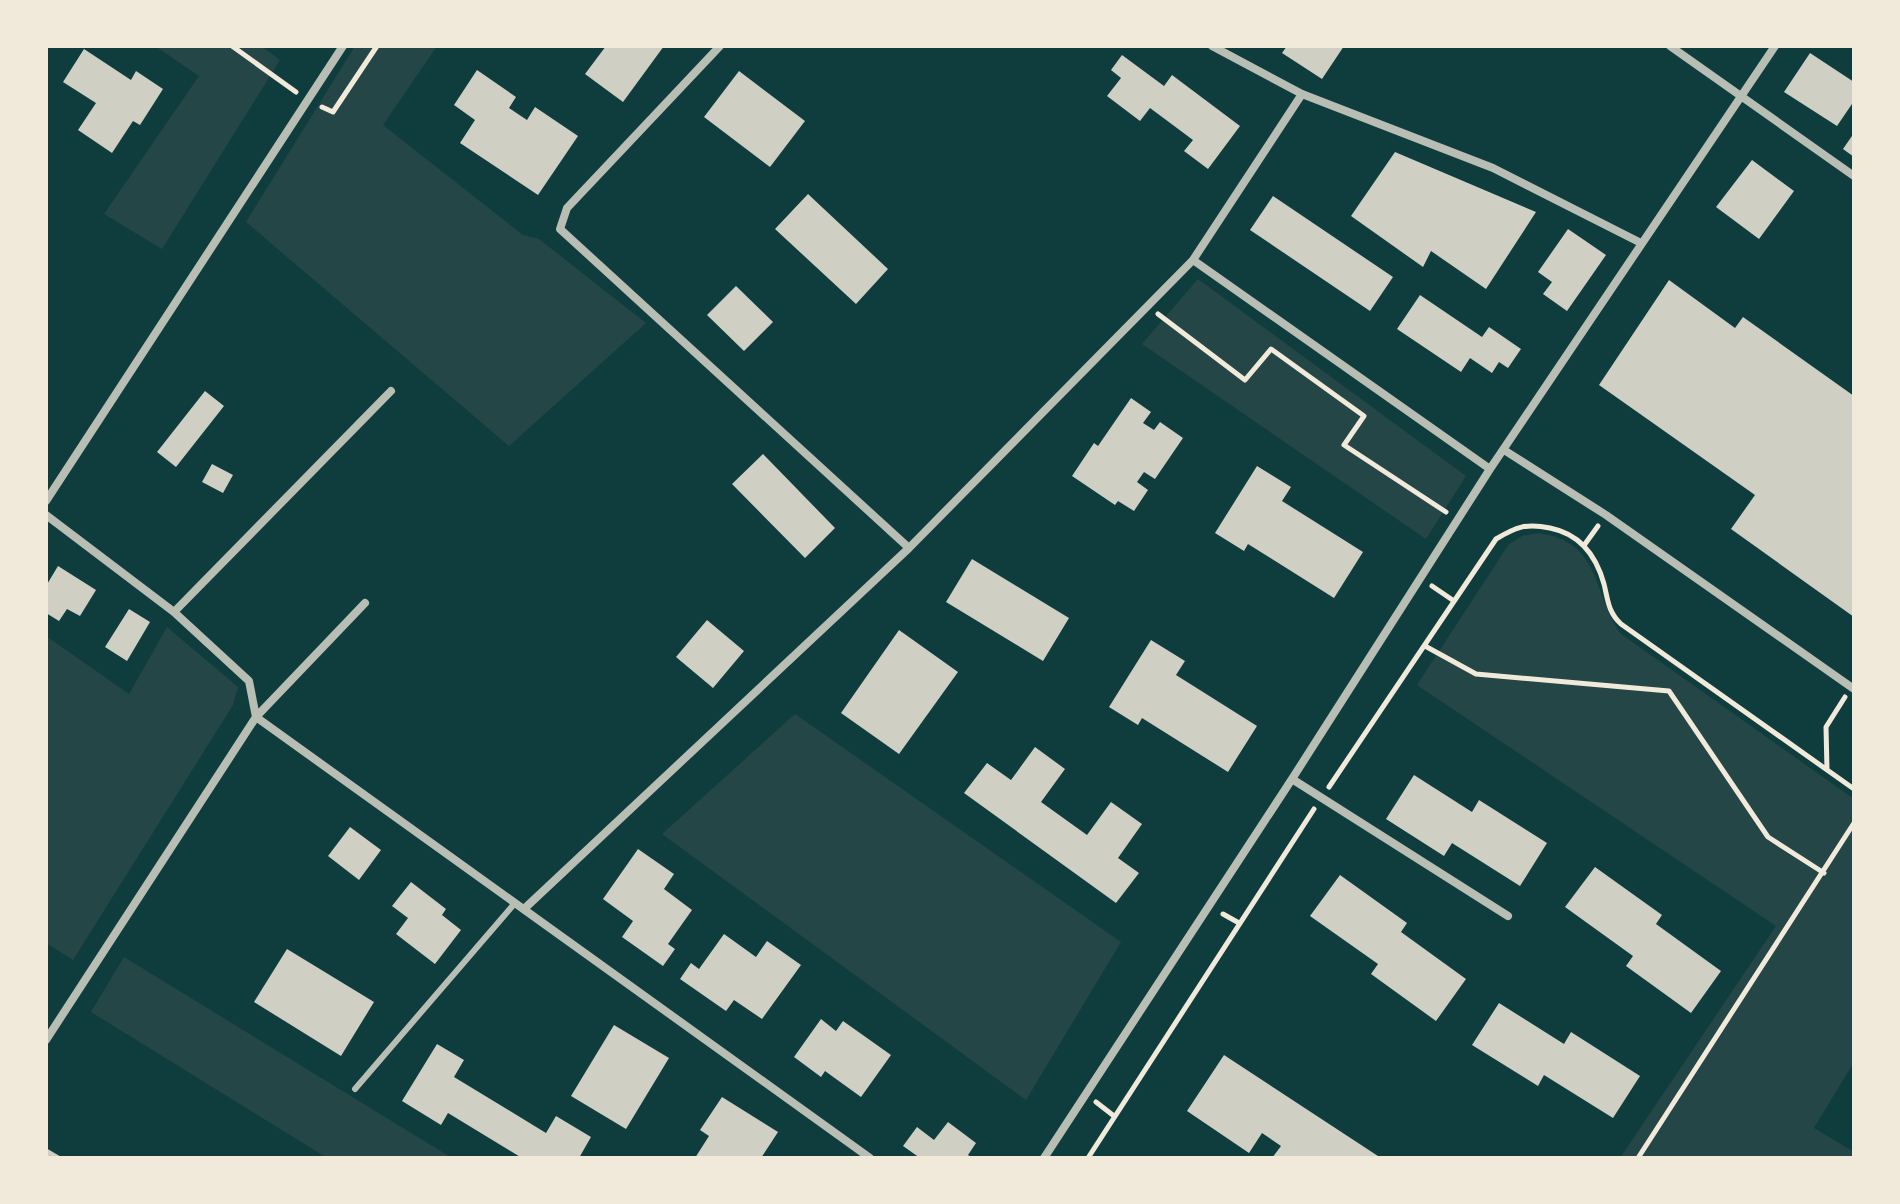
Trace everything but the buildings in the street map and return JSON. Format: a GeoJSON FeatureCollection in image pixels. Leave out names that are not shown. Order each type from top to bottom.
{"type":"FeatureCollection","features":[{"type":"Feature","properties":{"kind":"street"},"geometry":{"type":"LineString","coordinates":[[46,501],[343,46]]}},
{"type":"Feature","properties":{"kind":"street"},"geometry":{"type":"LineString","coordinates":[[720,46],[567,208],[560,229],[909,548]]}},
{"type":"Feature","properties":{"kind":"street"},"geometry":{"type":"LineString","coordinates":[[1212,46],[1302,94],[1493,168],[1641,243]]}},
{"type":"Feature","properties":{"kind":"street"},"geometry":{"type":"LineString","coordinates":[[1670,46],[1854,176]]}},
{"type":"Feature","properties":{"kind":"street"},"geometry":{"type":"LineString","coordinates":[[1044,1158],[1490,469],[1775,46]]}},
{"type":"Feature","properties":{"kind":"street"},"geometry":{"type":"LineString","coordinates":[[524,909],[909,548],[1193,260],[1302,94]]}},
{"type":"Feature","properties":{"kind":"street"},"geometry":{"type":"LineString","coordinates":[[1193,260],[1490,469]]}},
{"type":"Feature","properties":{"kind":"street"},"geometry":{"type":"LineString","coordinates":[[174,612],[391,391]]}},
{"type":"Feature","properties":{"kind":"street"},"geometry":{"type":"LineString","coordinates":[[1504,450],[1606,515],[1853,688]]}},
{"type":"Feature","properties":{"kind":"street"},"geometry":{"type":"LineString","coordinates":[[46,482],[55,488]]}},
{"type":"Feature","properties":{"kind":"street"},"geometry":{"type":"LineString","coordinates":[[46,515],[174,612],[249,681],[256,717],[870,1158]]}},
{"type":"Feature","properties":{"kind":"street"},"geometry":{"type":"LineString","coordinates":[[46,1040],[256,717],[365,603]]}},
{"type":"Feature","properties":{"kind":"street"},"geometry":{"type":"LineString","coordinates":[[1292,779],[1508,916]]}},
{"type":"Feature","properties":{"kind":"lane"},"geometry":{"type":"LineString","coordinates":[[355,1089],[515,903]]}},
{"type":"Feature","properties":{"kind":"path"},"geometry":{"type":"LineString","coordinates":[[1148,306],[1245,380],[1271,349],[1364,416],[1344,445],[1458,520]]}},
{"type":"Feature","properties":{"kind":"path"},"geometry":{"type":"LineString","coordinates":[[1088,1158],[1322,797],[1496,539],[1517,526],[1561,530],[1585,544],[1603,582],[1612,616],[1854,789]]}},
{"type":"Feature","properties":{"kind":"path"},"geometry":{"type":"LineString","coordinates":[[1421,578],[1454,601]]}},
{"type":"Feature","properties":{"kind":"path"},"geometry":{"type":"LineString","coordinates":[[1425,646],[1476,674],[1669,691],[1768,837],[1824,873]]}},
{"type":"Feature","properties":{"kind":"path"},"geometry":{"type":"LineString","coordinates":[[1827,771],[1826,727],[1853,688]]}},
{"type":"Feature","properties":{"kind":"path"},"geometry":{"type":"LineString","coordinates":[[1638,1158],[1854,823]]}},
{"type":"Feature","properties":{"kind":"shaded area"},"geometry":{"type":"Polygon","coordinates":[[[155,46],[261,46],[280,60],[162,249],[104,214],[199,76],[155,46]]]}},
{"type":"Feature","properties":{"kind":"shaded area"},"geometry":{"type":"Polygon","coordinates":[[[355,46],[437,46],[383,125],[523,235],[539,239],[646,323],[509,446],[246,222],[355,46]]]}},
{"type":"Feature","properties":{"kind":"shaded area"},"geometry":{"type":"Polygon","coordinates":[[[1198,279],[1466,476],[1426,539],[1142,344],[1198,279]]]}},
{"type":"Feature","properties":{"kind":"shaded area"},"geometry":{"type":"Polygon","coordinates":[[[1539,533],[1560,538],[1585,558],[1621,634],[1854,799],[1854,1062],[1814,1128],[1854,1152],[1854,1158],[1620,1158],[1776,926],[1417,685],[1509,544],[1522,536],[1539,533]]]}},
{"type":"Feature","properties":{"kind":"shaded area"},"geometry":{"type":"Polygon","coordinates":[[[167,627],[238,687],[233,705],[73,960],[46,943],[46,636],[129,694],[167,627]]]}},
{"type":"Feature","properties":{"kind":"shaded area"},"geometry":{"type":"Polygon","coordinates":[[[795,714],[1121,942],[1026,1100],[662,834],[795,714]]]}},
{"type":"Feature","properties":{"kind":"shaded area"},"geometry":{"type":"Polygon","coordinates":[[[124,957],[452,1158],[327,1158],[91,1012],[124,957]]]}}]}
